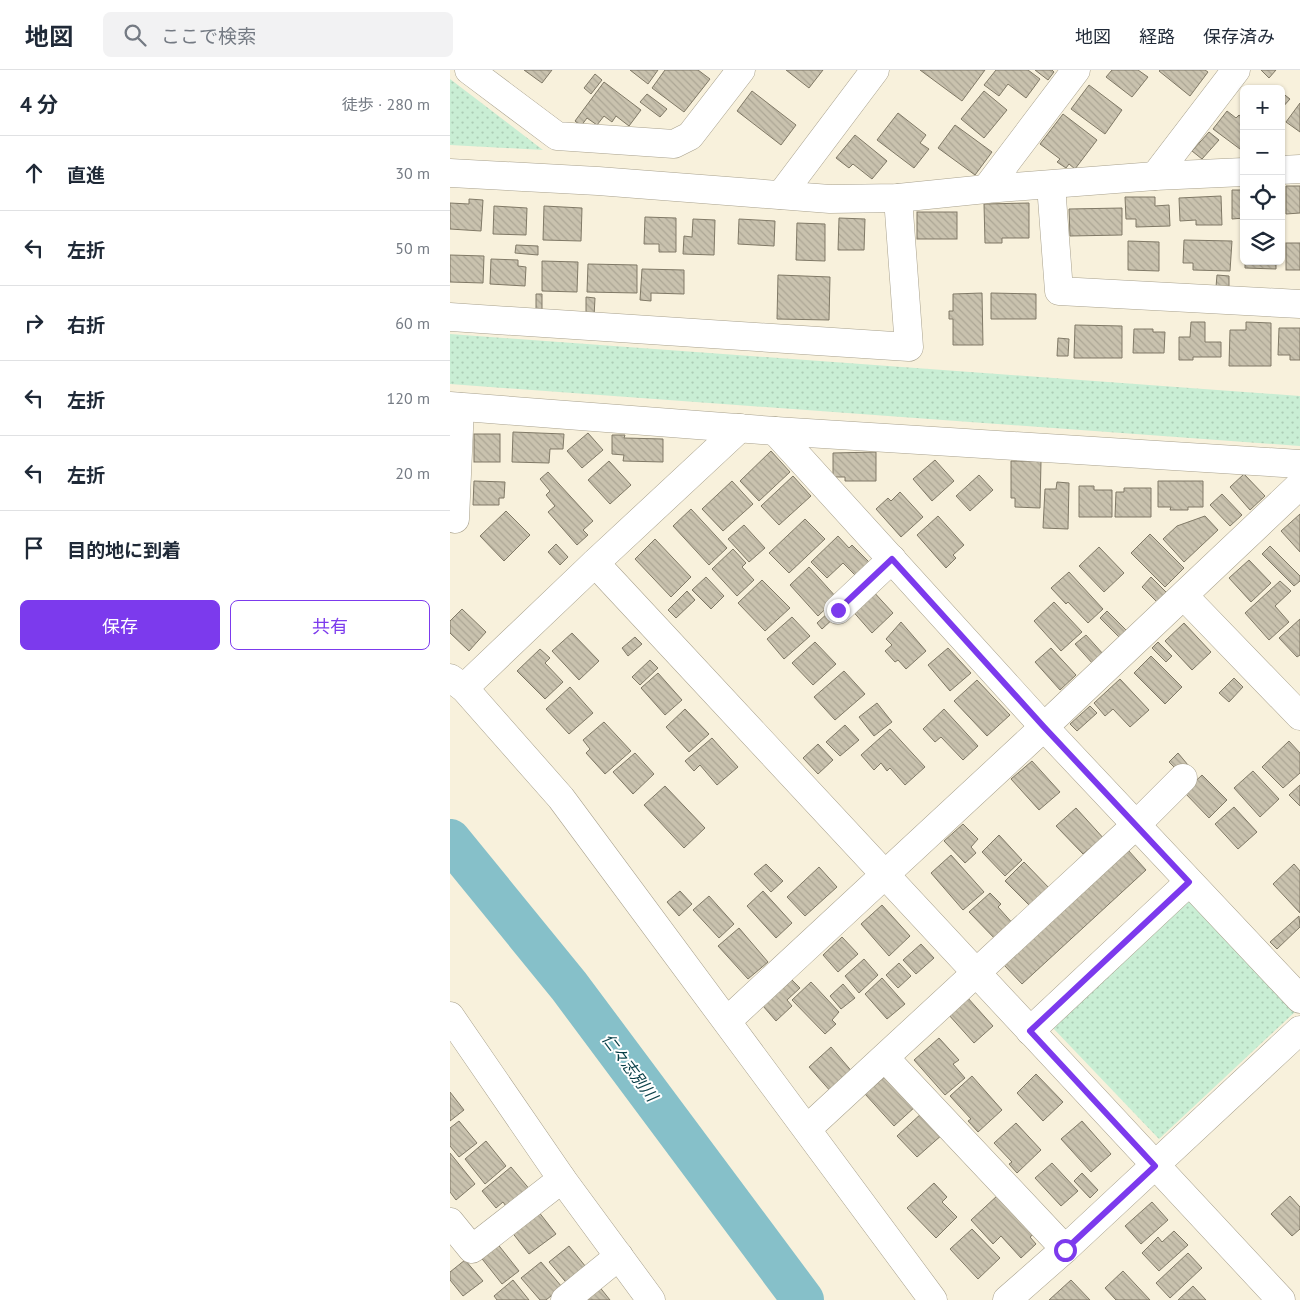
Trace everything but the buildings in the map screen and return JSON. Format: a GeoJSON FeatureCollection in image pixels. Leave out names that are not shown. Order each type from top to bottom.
{"type":"FeatureCollection","features":[{"type":"Feature","properties":{"kind":"street"},"geometry":{"type":"LineString","coordinates":[[469,70],[557,136],[674,144],[690,136],[735,72]]}},
{"type":"Feature","properties":{"kind":"street"},"geometry":{"type":"LineString","coordinates":[[781,195],[875,70]]}},
{"type":"Feature","properties":{"kind":"street"},"geometry":{"type":"LineString","coordinates":[[986,189],[1076,70]]}},
{"type":"Feature","properties":{"kind":"street"},"geometry":{"type":"LineString","coordinates":[[1155,176],[1236,70]]}},
{"type":"Feature","properties":{"kind":"street"},"geometry":{"type":"LineString","coordinates":[[1285,170],[1300,169]]}},
{"type":"Feature","properties":{"kind":"street"},"geometry":{"type":"LineString","coordinates":[[450,173],[598,181],[830,200],[898,198],[1155,176],[1240,172]]}},
{"type":"Feature","properties":{"kind":"street"},"geometry":{"type":"LineString","coordinates":[[1051,185],[1059,291],[1300,304]]}},
{"type":"Feature","properties":{"kind":"street"},"geometry":{"type":"LineString","coordinates":[[450,317],[908,347],[898,198]]}},
{"type":"Feature","properties":{"kind":"street"},"geometry":{"type":"LineString","coordinates":[[455,519],[455,407],[740,428],[1300,464]]}},
{"type":"Feature","properties":{"kind":"street"},"geometry":{"type":"LineString","coordinates":[[740,428],[595,562],[457,683],[561,798],[933,1300]]}},
{"type":"Feature","properties":{"kind":"street"},"geometry":{"type":"LineString","coordinates":[[775,430],[1044,727],[1300,1000]]}},
{"type":"Feature","properties":{"kind":"street"},"geometry":{"type":"LineString","coordinates":[[727,1021],[1044,727],[1300,485]]}},
{"type":"Feature","properties":{"kind":"street"},"geometry":{"type":"LineString","coordinates":[[838,610],[892,559]]}},
{"type":"Feature","properties":{"kind":"street"},"geometry":{"type":"LineString","coordinates":[[595,562],[1281,1300]]}},
{"type":"Feature","properties":{"kind":"street"},"geometry":{"type":"LineString","coordinates":[[1184,596],[1300,716]]}},
{"type":"Feature","properties":{"kind":"street"},"geometry":{"type":"LineString","coordinates":[[807,1129],[1136,825],[1183,778]]}},
{"type":"Feature","properties":{"kind":"street"},"geometry":{"type":"LineString","coordinates":[[1030,1031],[1189,882]]}},
{"type":"Feature","properties":{"kind":"street"},"geometry":{"type":"LineString","coordinates":[[453,1026],[651,1300]]}},
{"type":"Feature","properties":{"kind":"street"},"geometry":{"type":"LineString","coordinates":[[1007,1300],[1065,1250],[1300,1030]]}},
{"type":"Feature","properties":{"kind":"street"},"geometry":{"type":"LineString","coordinates":[[885,1058],[1065,1250]]}},
{"type":"Feature","properties":{"kind":"street"},"geometry":{"type":"LineString","coordinates":[[450,1222],[472,1249],[562,1179]]}},
{"type":"Feature","properties":{"kind":"street"},"geometry":{"type":"LineString","coordinates":[[565,1300],[619,1256]]}},
{"type":"Feature","properties":{"kind":"green space"},"geometry":{"type":"Polygon","coordinates":[[[450,79],[543,150],[450,145],[450,79]]]}},
{"type":"Feature","properties":{"kind":"green space"},"geometry":{"type":"Polygon","coordinates":[[[450,334],[1300,396],[1300,446],[450,384],[450,334]]]}},
{"type":"Feature","properties":{"kind":"green space"},"geometry":{"type":"Polygon","coordinates":[[[1190,897],[1297,1010],[1159,1139],[1052,1027],[1190,897]]]}},
{"type":"Feature","properties":{"kind":"waterway","name":"仁々志別川"},"geometry":{"type":"LineString","coordinates":[[450,840],[569,986],[803,1300]]}},
{"type":"Feature","properties":{"kind":"route"},"geometry":{"type":"LineString","coordinates":[[838,610],[892,559],[1044,727],[1189,882],[1030,1031],[1155,1166],[1065,1250]]}}]}
